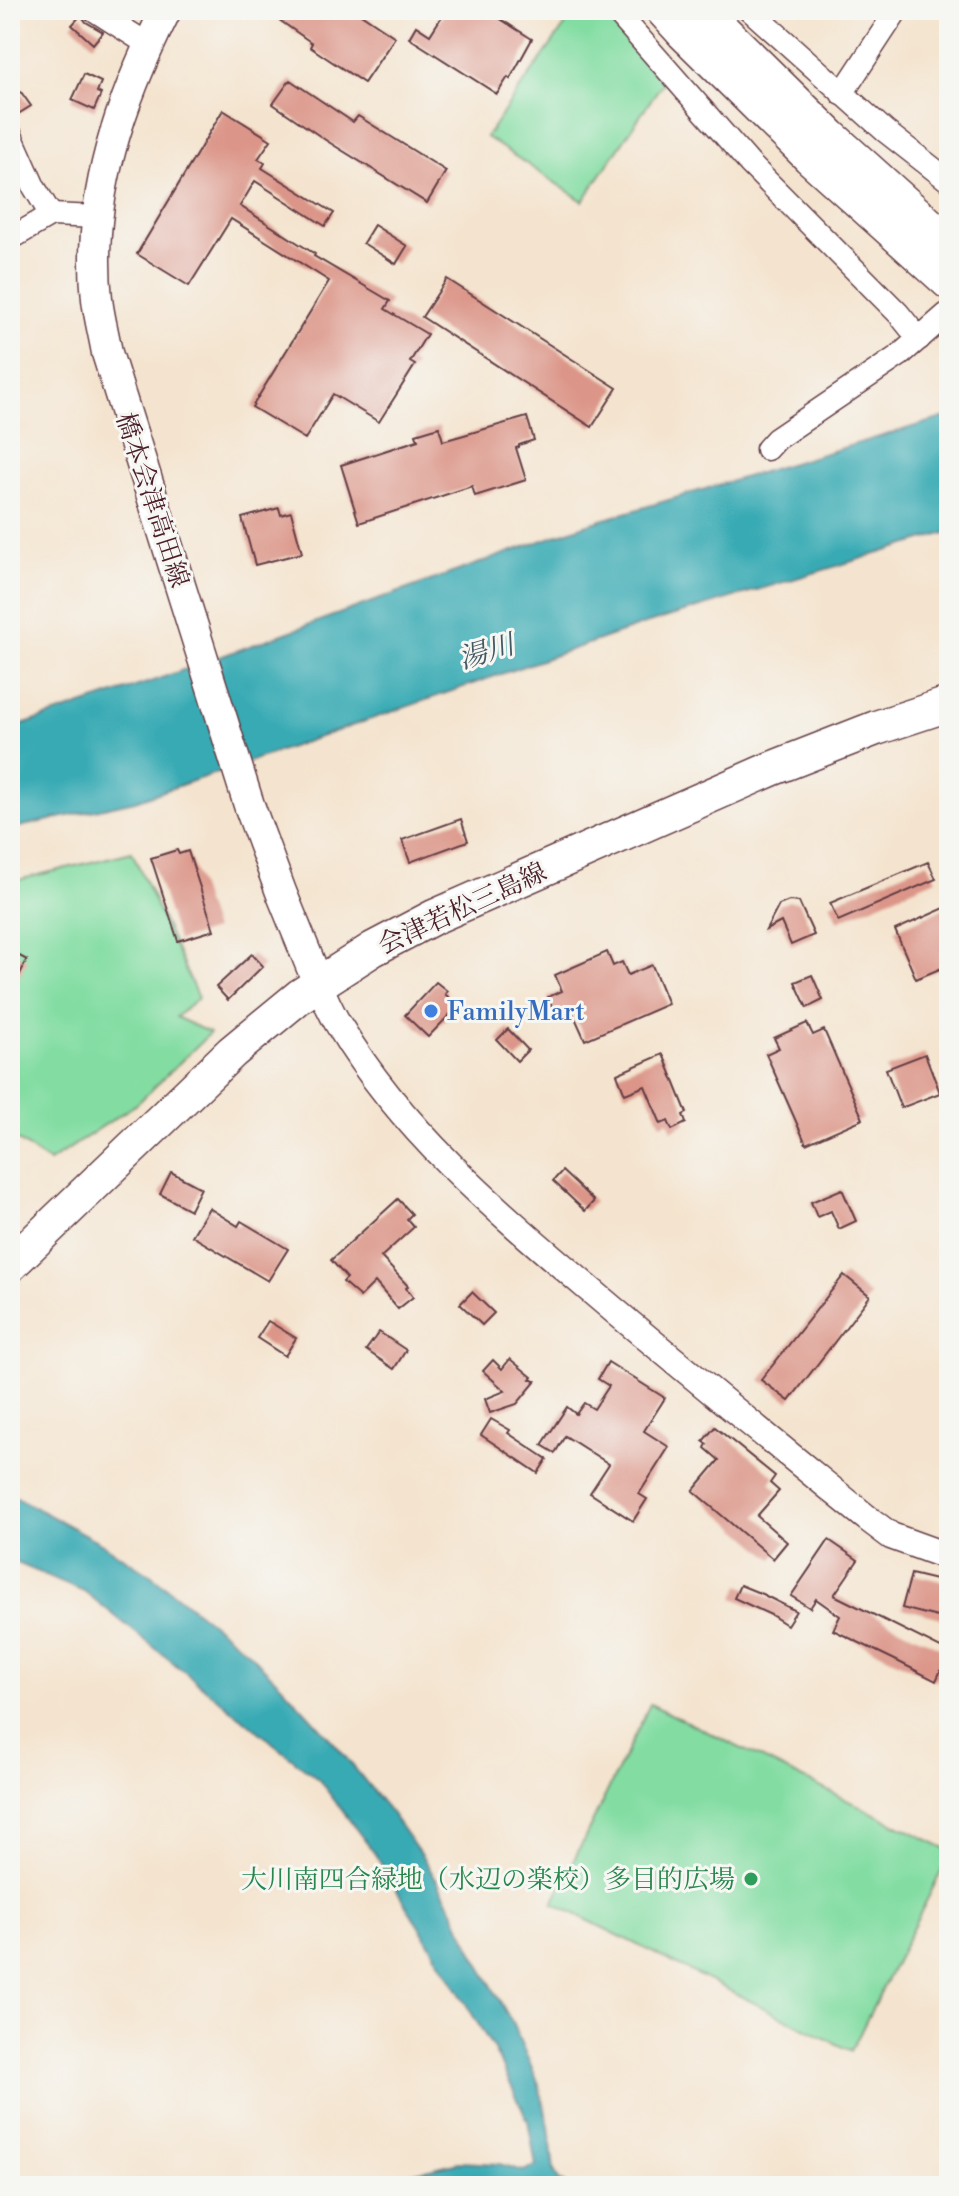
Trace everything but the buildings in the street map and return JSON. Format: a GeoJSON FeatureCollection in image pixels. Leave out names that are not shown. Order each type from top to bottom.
{"type":"FeatureCollection","features":[{"type":"Feature","properties":{"kind":"highway"},"geometry":{"type":"LineString","coordinates":[[664,10],[948,298]]}},
{"type":"Feature","properties":{"kind":"highway"},"geometry":{"type":"LineString","coordinates":[[701,10],[830,137],[949,244]]}},
{"type":"Feature","properties":{"kind":"main road","name":"橋本会津高田線"},"geometry":{"type":"LineString","coordinates":[[166,10],[118,123],[105,169],[95,245],[97,298],[107,353],[249,805],[318,983]]}},
{"type":"Feature","properties":{"kind":"main road","name":"会津若松三島線"},"geometry":{"type":"LineString","coordinates":[[10,1265],[259,1029],[318,983],[396,936],[771,769],[876,728],[949,704]]}},
{"type":"Feature","properties":{"kind":"street"},"geometry":{"type":"LineString","coordinates":[[94,10],[149,45]]}},
{"type":"Feature","properties":{"kind":"street"},"geometry":{"type":"LineString","coordinates":[[615,10],[750,164],[898,313],[919,339]]}},
{"type":"Feature","properties":{"kind":"street"},"geometry":{"type":"LineString","coordinates":[[750,10],[842,94],[949,181]]}},
{"type":"Feature","properties":{"kind":"street"},"geometry":{"type":"LineString","coordinates":[[842,94],[897,10]]}},
{"type":"Feature","properties":{"kind":"street"},"geometry":{"type":"LineString","coordinates":[[10,133],[34,187],[51,215]]}},
{"type":"Feature","properties":{"kind":"street"},"geometry":{"type":"LineString","coordinates":[[10,239],[51,215],[97,217]]}},
{"type":"Feature","properties":{"kind":"street"},"geometry":{"type":"LineString","coordinates":[[767,449],[776,439],[900,355],[919,339],[948,298]]}},
{"type":"Feature","properties":{"kind":"street"},"geometry":{"type":"LineString","coordinates":[[318,983],[338,1025],[376,1078],[431,1144],[484,1198],[665,1354],[867,1518],[891,1536],[949,1557]]}},
{"type":"Feature","properties":{"kind":"green space"},"geometry":{"type":"Polygon","coordinates":[[[576,10],[605,10],[638,55],[663,82],[583,201],[486,137],[576,10]]]}},
{"type":"Feature","properties":{"kind":"green space"},"geometry":{"type":"Polygon","coordinates":[[[132,852],[198,998],[176,1017],[210,1033],[139,1102],[49,1162],[10,1135],[10,882],[132,852]]]}},
{"type":"Feature","properties":{"kind":"green space","name":"大川南四合緑地（水辺の楽校）多目的広場"},"geometry":{"type":"Polygon","coordinates":[[[650,1704],[949,1850],[949,1856],[851,2051],[553,1903],[650,1704]]]}},
{"type":"Feature","properties":{"kind":"water","name":"湯川"},"geometry":{"type":"Polygon","coordinates":[[[949,416],[949,532],[645,624],[135,801],[10,829],[10,729],[150,682],[585,525],[949,416]]]}},
{"type":"Feature","properties":{"kind":"water"},"geometry":{"type":"Polygon","coordinates":[[[10,1494],[101,1543],[152,1576],[247,1651],[335,1744],[392,1814],[450,1904],[512,2023],[538,2082],[549,2126],[554,2170],[558,2179],[568,2186],[390,2186],[412,2173],[459,2162],[500,2164],[523,2171],[536,2166],[528,2120],[494,2050],[375,1854],[319,1780],[84,1591],[10,1560],[10,1494]]]}},
{"type":"Feature","properties":{"kind":"place","name":"FamilyMart"},"geometry":{"type":"Point","coordinates":[431,1011]}},
{"type":"Feature","properties":{"kind":"place","name":"大川南四合緑地（水辺の楽校）多目的広場"},"geometry":{"type":"Point","coordinates":[751,1879]}}]}
